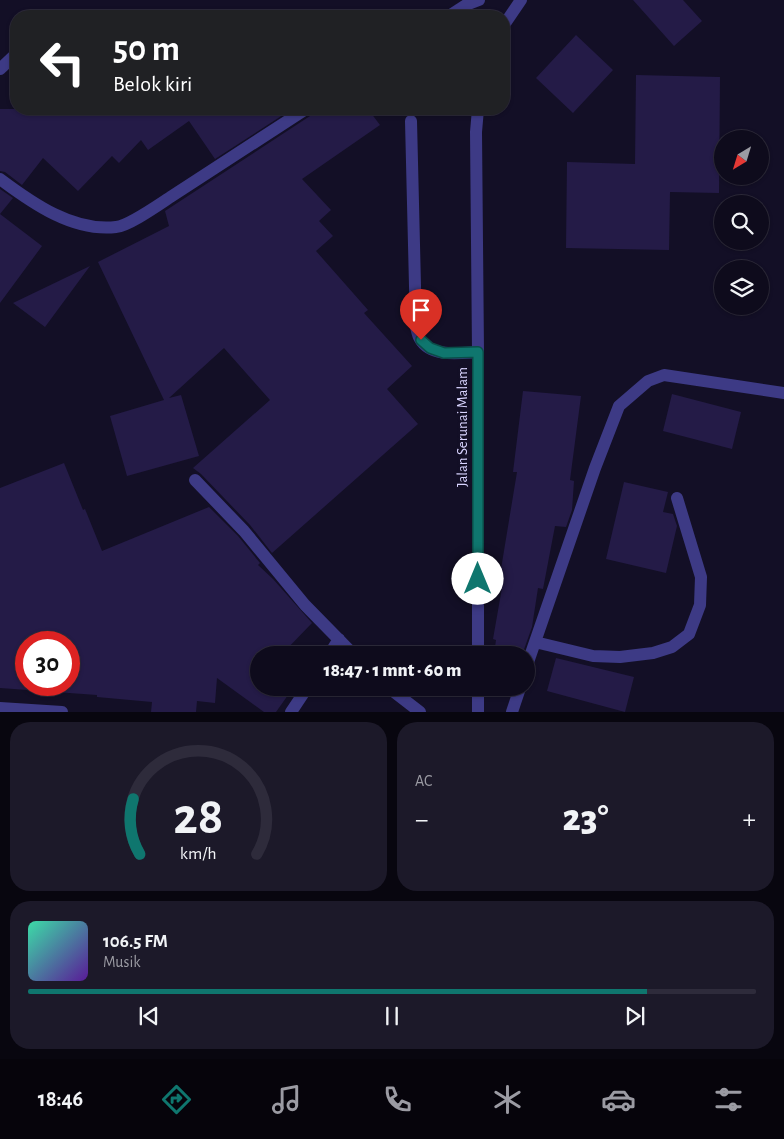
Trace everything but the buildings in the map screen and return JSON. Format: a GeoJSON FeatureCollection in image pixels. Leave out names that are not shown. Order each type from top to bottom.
{"type":"FeatureCollection","features":[{"type":"Feature","properties":{"kind":"street"},"geometry":{"type":"LineString","coordinates":[[458,10],[479,0]]}},
{"type":"Feature","properties":{"kind":"street"},"geometry":{"type":"LineString","coordinates":[[510,16],[521,0]]}},
{"type":"Feature","properties":{"kind":"street"},"geometry":{"type":"LineString","coordinates":[[0,69],[10,60]]}},
{"type":"Feature","properties":{"kind":"street"},"geometry":{"type":"LineString","coordinates":[[0,178],[30,201],[73,222],[95,227],[118,227],[147,212],[297,115]]}},
{"type":"Feature","properties":{"kind":"street","name":"Jalan Serunai Malam"},"geometry":{"type":"LineString","coordinates":[[477,115],[478,646]]}},
{"type":"Feature","properties":{"kind":"street"},"geometry":{"type":"LineString","coordinates":[[411,121],[416,327],[421,340],[430,348],[444,353],[478,352]]}},
{"type":"Feature","properties":{"kind":"street"},"geometry":{"type":"LineString","coordinates":[[534,646],[595,468],[620,406],[648,381],[664,375],[784,393]]}},
{"type":"Feature","properties":{"kind":"street"},"geometry":{"type":"LineString","coordinates":[[195,480],[244,531],[305,605],[345,646]]}},
{"type":"Feature","properties":{"kind":"street"},"geometry":{"type":"LineString","coordinates":[[535,642],[593,656],[620,657],[653,653],[672,647],[689,634],[700,605],[701,577],[677,498]]}},
{"type":"Feature","properties":{"kind":"street"},"geometry":{"type":"LineString","coordinates":[[335,646],[339,640]]}},
{"type":"Feature","properties":{"kind":"street"},"geometry":{"type":"LineString","coordinates":[[291,712],[302,696]]}},
{"type":"Feature","properties":{"kind":"street"},"geometry":{"type":"LineString","coordinates":[[399,696],[420,712]]}},
{"type":"Feature","properties":{"kind":"street"},"geometry":{"type":"LineString","coordinates":[[478,696],[478,712]]}},
{"type":"Feature","properties":{"kind":"street"},"geometry":{"type":"LineString","coordinates":[[512,712],[517,696]]}},
{"type":"Feature","properties":{"kind":"street"},"geometry":{"type":"LineString","coordinates":[[0,708],[62,712]]}},
{"type":"Feature","properties":{"kind":"route"},"geometry":{"type":"LineString","coordinates":[[421,340],[430,348],[444,353],[478,352],[478,579]]}}]}
